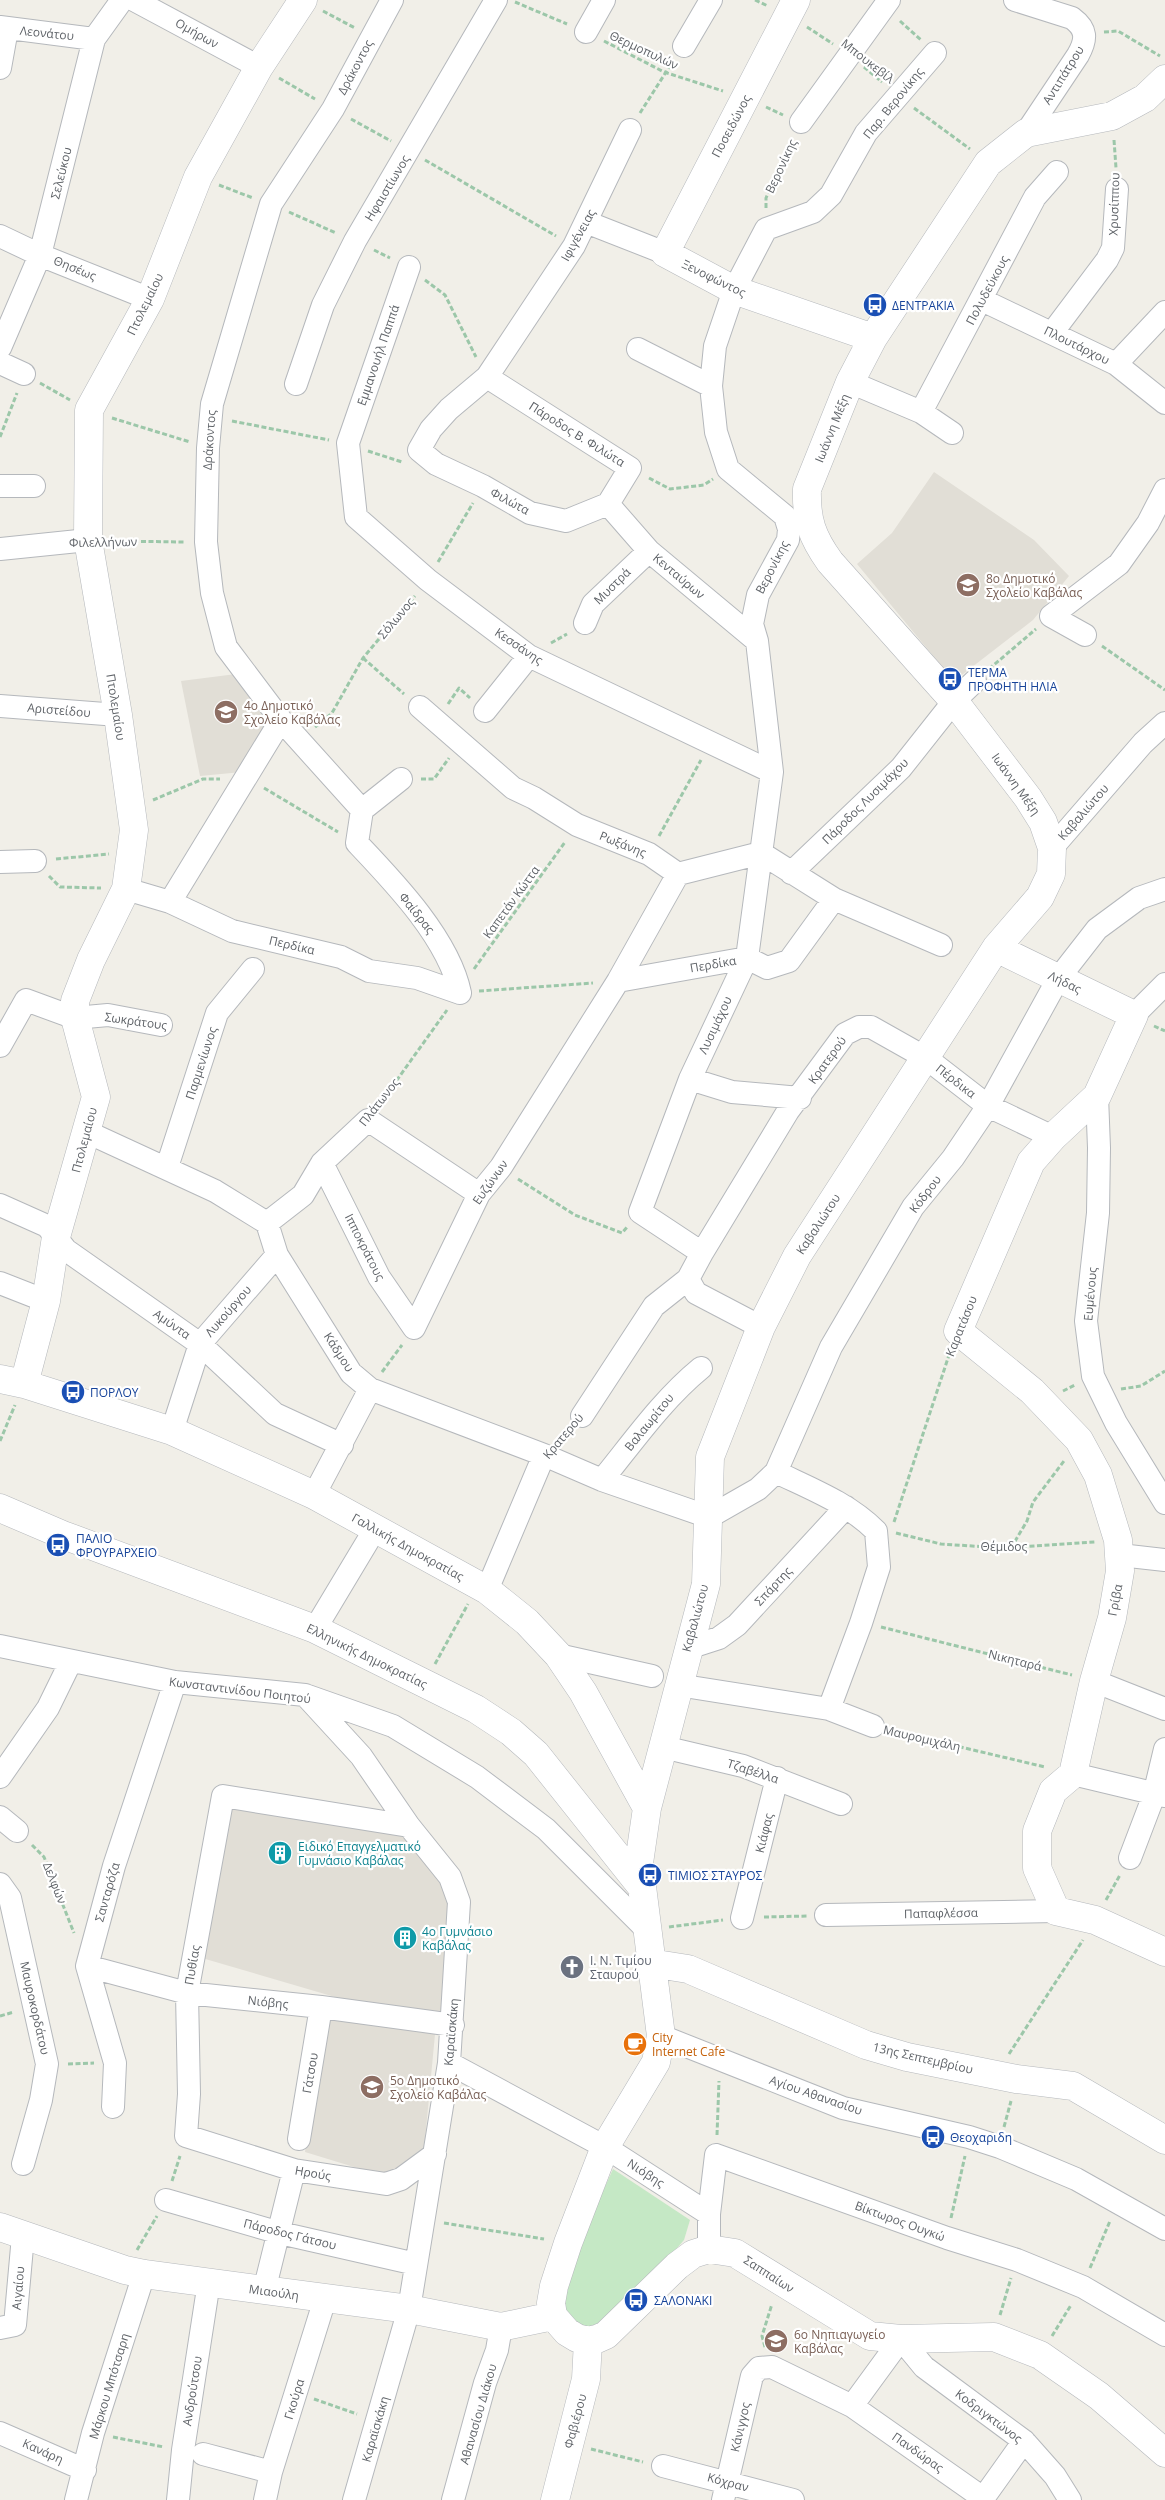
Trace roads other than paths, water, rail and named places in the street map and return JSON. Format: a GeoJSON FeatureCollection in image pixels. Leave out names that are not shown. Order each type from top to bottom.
{"type":"FeatureCollection","features":[{"type":"Feature","properties":{"kind":"street","name":"Σελεύκου"},"geometry":{"type":"LineString","coordinates":[[0,348],[40,255],[94,39],[122,0]]}},
{"type":"Feature","properties":{"kind":"street","name":"Ομήρων"},"geometry":{"type":"LineString","coordinates":[[134,0],[173,8],[259,67]]}},
{"type":"Feature","properties":{"kind":"street","name":"Πτολεμαίου"},"geometry":{"type":"LineString","coordinates":[[12,1382],[46,1302],[56,1237],[96,1096],[75,1018],[75,1000],[91,960],[126,889],[134,830],[118,715],[88,540],[89,410],[150,299],[198,177],[259,67],[303,0]]}},
{"type":"Feature","properties":{"kind":"street","name":"Δράκοντος"},"geometry":{"type":"LineString","coordinates":[[362,810],[281,720],[226,646],[212,593],[206,542],[208,448],[212,404],[271,204],[333,109],[392,0]]}},
{"type":"Feature","properties":{"kind":"street","name":"Ηφαιστίωνος"},"geometry":{"type":"LineString","coordinates":[[296,384],[323,305],[355,241],[496,0]]}},
{"type":"Feature","properties":{"kind":"street"},"geometry":{"type":"LineString","coordinates":[[586,32],[604,0]]}},
{"type":"Feature","properties":{"kind":"street"},"geometry":{"type":"LineString","coordinates":[[684,46],[709,0]]}},
{"type":"Feature","properties":{"kind":"street","name":"Αντιπάτρου"},"geometry":{"type":"LineString","coordinates":[[1015,0],[1044,4],[1080,23],[1086,33],[1084,44],[1078,55],[1026,133]]}},
{"type":"Feature","properties":{"kind":"street"},"geometry":{"type":"LineString","coordinates":[[801,122],[887,4]]}},
{"type":"Feature","properties":{"kind":"street","name":"Ποσειδώνος"},"geometry":{"type":"LineString","coordinates":[[664,253],[792,7]]}},
{"type":"Feature","properties":{"kind":"street","name":"Λεονάτου"},"geometry":{"type":"LineString","coordinates":[[3,28],[94,39]]}},
{"type":"Feature","properties":{"kind":"street"},"geometry":{"type":"LineString","coordinates":[[0,68],[3,28]]}},
{"type":"Feature","properties":{"kind":"street","name":"Παρ. Βερονίκης"},"geometry":{"type":"LineString","coordinates":[[734,290],[766,229],[813,212],[831,195],[866,134],[934,52]]}},
{"type":"Feature","properties":{"kind":"street","name":"Ιωάννη Μέξη"},"geometry":{"type":"LineString","coordinates":[[1052,848],[1044,822],[1028,798],[954,701],[830,562],[817,543],[806,507],[807,489],[850,382],[873,338],[988,162],[1026,133],[1112,116],[1145,98],[1165,79]]}},
{"type":"Feature","properties":{"kind":"street","name":"Ιφιγένειας"},"geometry":{"type":"LineString","coordinates":[[418,450],[431,429],[449,409],[487,377],[574,246],[630,130]]}},
{"type":"Feature","properties":{"kind":"street","name":"Πολυδεύκους"},"geometry":{"type":"LineString","coordinates":[[921,412],[1035,197],[1057,172]]}},
{"type":"Feature","properties":{"kind":"street","name":"Χρυσίππου"},"geometry":{"type":"LineString","coordinates":[[1052,333],[1108,260],[1113,248],[1117,189]]}},
{"type":"Feature","properties":{"kind":"street","name":"Ξενοφώντος"},"geometry":{"type":"LineString","coordinates":[[586,222],[664,253],[734,290],[873,338]]}},
{"type":"Feature","properties":{"kind":"street","name":"Θησέως"},"geometry":{"type":"LineString","coordinates":[[0,236],[40,255],[150,299]]}},
{"type":"Feature","properties":{"kind":"street","name":"Εμμανουήλ Παππά"},"geometry":{"type":"LineString","coordinates":[[348,443],[409,267]]}},
{"type":"Feature","properties":{"kind":"street"},"geometry":{"type":"LineString","coordinates":[[638,349],[711,386],[715,346],[734,290]]}},
{"type":"Feature","properties":{"kind":"street","name":"Πλουτάρχου"},"geometry":{"type":"LineString","coordinates":[[982,300],[1116,364],[1165,403]]}},
{"type":"Feature","properties":{"kind":"street"},"geometry":{"type":"LineString","coordinates":[[1116,364],[1165,312]]}},
{"type":"Feature","properties":{"kind":"street"},"geometry":{"type":"LineString","coordinates":[[0,362],[24,374]]}},
{"type":"Feature","properties":{"kind":"street","name":"Πάροδος Β. Φιλώτα"},"geometry":{"type":"LineString","coordinates":[[487,377],[630,468],[608,504]]}},
{"type":"Feature","properties":{"kind":"street"},"geometry":{"type":"LineString","coordinates":[[850,382],[921,412],[952,433]]}},
{"type":"Feature","properties":{"kind":"street","name":"Βερονίκης"},"geometry":{"type":"LineString","coordinates":[[711,386],[716,432],[728,469],[785,516],[789,529],[788,540],[758,595],[752,624],[757,641]]}},
{"type":"Feature","properties":{"kind":"street","name":"Κεσσάνης"},"geometry":{"type":"LineString","coordinates":[[348,443],[356,517],[428,580],[529,656],[772,772]]}},
{"type":"Feature","properties":{"kind":"street","name":"Φιλώτα"},"geometry":{"type":"LineString","coordinates":[[418,450],[436,464],[483,486],[530,513],[566,521],[608,504]]}},
{"type":"Feature","properties":{"kind":"street"},"geometry":{"type":"LineString","coordinates":[[0,486],[34,486]]}},
{"type":"Feature","properties":{"kind":"street"},"geometry":{"type":"LineString","coordinates":[[1085,635],[1052,616],[1119,564],[1148,523],[1165,490]]}},
{"type":"Feature","properties":{"kind":"street","name":"Κενταύρων"},"geometry":{"type":"LineString","coordinates":[[608,504],[649,551],[757,641]]}},
{"type":"Feature","properties":{"kind":"street","name":"Φιλελλήνων"},"geometry":{"type":"LineString","coordinates":[[0,548],[88,540]]}},
{"type":"Feature","properties":{"kind":"street","name":"Μυστρά"},"geometry":{"type":"LineString","coordinates":[[585,623],[593,604],[649,551]]}},
{"type":"Feature","properties":{"kind":"street","name":"Λυσιμάχου"},"geometry":{"type":"LineString","coordinates":[[702,1253],[640,1212],[690,1079],[747,958],[772,772],[757,641]]}},
{"type":"Feature","properties":{"kind":"street"},"geometry":{"type":"LineString","coordinates":[[485,711],[529,656]]}},
{"type":"Feature","properties":{"kind":"street","name":"Πάροδος Λυσιμάχου"},"geometry":{"type":"LineString","coordinates":[[791,873],[901,768],[954,701],[975,681]]}},
{"type":"Feature","properties":{"kind":"street","name":"Αριστείδου"},"geometry":{"type":"LineString","coordinates":[[0,706],[118,715]]}},
{"type":"Feature","properties":{"kind":"street","name":"Ρωξάνης"},"geometry":{"type":"LineString","coordinates":[[428,714],[460,744],[514,788],[534,798],[577,825],[649,854],[678,874]]}},
{"type":"Feature","properties":{"kind":"street"},"geometry":{"type":"LineString","coordinates":[[170,902],[281,720]]}},
{"type":"Feature","properties":{"kind":"street","name":"Καβαλιώτου"},"geometry":{"type":"LineString","coordinates":[[646,1808],[706,1584],[710,1457],[761,1327],[796,1256],[996,948],[1040,897],[1051,874],[1052,848],[1143,743],[1165,723]]}},
{"type":"Feature","properties":{"kind":"street"},"geometry":{"type":"LineString","coordinates":[[362,810],[401,779]]}},
{"type":"Feature","properties":{"kind":"street","name":"Φαίδρας"},"geometry":{"type":"LineString","coordinates":[[362,810],[357,843],[383,871],[443,946],[460,991]]}},
{"type":"Feature","properties":{"kind":"street"},"geometry":{"type":"LineString","coordinates":[[678,874],[761,853],[834,899],[941,945]]}},
{"type":"Feature","properties":{"kind":"street"},"geometry":{"type":"LineString","coordinates":[[0,862],[35,861]]}},
{"type":"Feature","properties":{"kind":"street","name":"Ευζώνων"},"geometry":{"type":"LineString","coordinates":[[414,1328],[479,1194],[501,1167],[618,981],[678,874]]}},
{"type":"Feature","properties":{"kind":"street","name":"Περδίκα"},"geometry":{"type":"LineString","coordinates":[[126,889],[170,902],[232,931],[341,957],[369,971],[417,978],[460,991]]}},
{"type":"Feature","properties":{"kind":"street","name":"Κόδρου"},"geometry":{"type":"LineString","coordinates":[[708,1517],[758,1489],[776,1472],[831,1347],[913,1207],[953,1158],[988,1106],[1058,978],[1097,929],[1139,898],[1165,889]]}},
{"type":"Feature","properties":{"kind":"street","name":"Περδίκα"},"geometry":{"type":"LineString","coordinates":[[618,981],[747,958],[767,968],[788,961],[834,899]]}},
{"type":"Feature","properties":{"kind":"street","name":"Λήδας"},"geometry":{"type":"LineString","coordinates":[[996,948],[1134,1016]]}},
{"type":"Feature","properties":{"kind":"street","name":"Παρμενίωνος"},"geometry":{"type":"LineString","coordinates":[[167,1167],[217,1013],[253,970]]}},
{"type":"Feature","properties":{"kind":"street","name":"Καρατάσου"},"geometry":{"type":"LineString","coordinates":[[958,1330],[1031,1162],[1053,1137],[1097,1096],[1134,1016],[1165,984]]}},
{"type":"Feature","properties":{"kind":"street","name":"Σωκράτους"},"geometry":{"type":"LineString","coordinates":[[0,1046],[26,1000],[75,1018],[108,1015],[161,1025]]}},
{"type":"Feature","properties":{"kind":"street","name":"Πέρδικα"},"geometry":{"type":"LineString","coordinates":[[859,1027],[871,1027],[926,1058],[988,1106],[1053,1137]]}},
{"type":"Feature","properties":{"kind":"street","name":"Κρατερού"},"geometry":{"type":"LineString","coordinates":[[702,1253],[788,1111],[800,1098],[845,1034],[859,1027]]}},
{"type":"Feature","properties":{"kind":"street"},"geometry":{"type":"LineString","coordinates":[[690,1079],[732,1092],[800,1098]]}},
{"type":"Feature","properties":{"kind":"street","name":"Ευμένους"},"geometry":{"type":"LineString","coordinates":[[1097,1096],[1099,1148],[1098,1214],[1086,1321],[1097,1384],[1116,1423],[1165,1503]]}},
{"type":"Feature","properties":{"kind":"street","name":"Πλάτωνος"},"geometry":{"type":"LineString","coordinates":[[268,1223],[303,1195],[322,1163],[368,1120],[479,1194]]}},
{"type":"Feature","properties":{"kind":"street"},"geometry":{"type":"LineString","coordinates":[[87,1132],[167,1167],[215,1191],[268,1223]]}},
{"type":"Feature","properties":{"kind":"street","name":"Ιπποκράτους"},"geometry":{"type":"LineString","coordinates":[[322,1163],[379,1277],[414,1328]]}},
{"type":"Feature","properties":{"kind":"street","name":"Αμύντα"},"geometry":{"type":"LineString","coordinates":[[0,1205],[47,1226],[66,1250],[200,1344],[275,1414],[342,1445]]}},
{"type":"Feature","properties":{"kind":"street","name":"Κάδμου"},"geometry":{"type":"LineString","coordinates":[[268,1223],[277,1255],[351,1373],[370,1389],[602,1480],[708,1517]]}},
{"type":"Feature","properties":{"kind":"street"},"geometry":{"type":"LineString","coordinates":[[702,1253],[688,1279],[696,1293],[761,1327]]}},
{"type":"Feature","properties":{"kind":"street","name":"Λυκούργου"},"geometry":{"type":"LineString","coordinates":[[172,1431],[200,1344],[277,1255]]}},
{"type":"Feature","properties":{"kind":"street","name":"Κρατερού"},"geometry":{"type":"LineString","coordinates":[[582,1416],[654,1306],[688,1279]]}},
{"type":"Feature","properties":{"kind":"street"},"geometry":{"type":"LineString","coordinates":[[0,1283],[46,1302]]}},
{"type":"Feature","properties":{"kind":"street","name":"Γρίβα"},"geometry":{"type":"LineString","coordinates":[[958,1330],[1042,1402],[1079,1440],[1098,1475],[1119,1547],[1120,1571],[1112,1618],[1094,1681],[1073,1774]]}},
{"type":"Feature","properties":{"kind":"street","name":"Βαλαωρίτου"},"geometry":{"type":"LineString","coordinates":[[602,1480],[656,1412],[681,1384],[701,1368]]}},
{"type":"Feature","properties":{"kind":"street","name":"Γαλλικής Δημοκρατίας"},"geometry":{"type":"LineString","coordinates":[[12,1382],[172,1431],[314,1495],[482,1588],[528,1622],[558,1655],[607,1732],[646,1808]]}},
{"type":"Feature","properties":{"kind":"street"},"geometry":{"type":"LineString","coordinates":[[314,1495],[370,1389]]}},
{"type":"Feature","properties":{"kind":"street","name":"Κρατερού"},"geometry":{"type":"LineString","coordinates":[[482,1588],[544,1456]]}},
{"type":"Feature","properties":{"kind":"street"},"geometry":{"type":"LineString","coordinates":[[776,1472],[859,1514],[876,1530],[879,1567],[829,1708]]}},
{"type":"Feature","properties":{"kind":"street","name":"Σπάρτης"},"geometry":{"type":"LineString","coordinates":[[688,1648],[719,1638],[736,1625],[846,1507]]}},
{"type":"Feature","properties":{"kind":"street","name":"Ελληνικής Δημοκρατίας"},"geometry":{"type":"LineString","coordinates":[[0,1508],[63,1535],[316,1628],[424,1684],[476,1708],[511,1732],[536,1754],[641,1886]]}},
{"type":"Feature","properties":{"kind":"street"},"geometry":{"type":"LineString","coordinates":[[316,1628],[375,1529]]}},
{"type":"Feature","properties":{"kind":"street"},"geometry":{"type":"LineString","coordinates":[[1119,1547],[1165,1560]]}},
{"type":"Feature","properties":{"kind":"street","name":"Κωνσταντινίδου Ποιητού"},"geometry":{"type":"LineString","coordinates":[[0,1646],[176,1682],[305,1696],[393,1726],[477,1777],[546,1829],[646,1929]]}},
{"type":"Feature","properties":{"kind":"street"},"geometry":{"type":"LineString","coordinates":[[558,1655],[652,1676]]}},
{"type":"Feature","properties":{"kind":"street"},"geometry":{"type":"LineString","coordinates":[[0,1777],[48,1708],[71,1661]]}},
{"type":"Feature","properties":{"kind":"street"},"geometry":{"type":"LineString","coordinates":[[1094,1681],[1165,1709]]}},
{"type":"Feature","properties":{"kind":"street","name":"Σανταρόζα"},"geometry":{"type":"LineString","coordinates":[[87,1966],[114,1866],[176,1682]]}},
{"type":"Feature","properties":{"kind":"street","name":"Μαυρομιχάλη"},"geometry":{"type":"LineString","coordinates":[[678,1685],[829,1708],[873,1726]]}},
{"type":"Feature","properties":{"kind":"street","name":"Καραϊσκάκη"},"geometry":{"type":"LineString","coordinates":[[305,1696],[361,1756],[409,1826],[450,1877],[459,1902],[449,2063],[409,2309],[354,2500]]}},
{"type":"Feature","properties":{"kind":"street","name":"Τζαβέλλα"},"geometry":{"type":"LineString","coordinates":[[663,1747],[743,1766],[841,1804]]}},
{"type":"Feature","properties":{"kind":"street"},"geometry":{"type":"LineString","coordinates":[[1130,1858],[1160,1796],[1165,1749]]}},
{"type":"Feature","properties":{"kind":"street"},"geometry":{"type":"LineString","coordinates":[[1160,1796],[1073,1774],[1053,1792],[1038,1831],[1037,1868],[1056,1910],[1095,1920],[1165,1952]]}},
{"type":"Feature","properties":{"kind":"street","name":"Κιάφας"},"geometry":{"type":"LineString","coordinates":[[742,1918],[777,1778]]}},
{"type":"Feature","properties":{"kind":"street","name":"Πυθίας"},"geometry":{"type":"LineString","coordinates":[[186,2136],[189,2094],[187,1994],[223,1796],[409,1826]]}},
{"type":"Feature","properties":{"kind":"street"},"geometry":{"type":"LineString","coordinates":[[646,1808],[639,1863],[650,1963],[661,2036],[656,2062],[605,2147],[568,2243],[554,2286],[551,2303],[553,2316],[567,2332],[588,2341],[606,2335],[677,2266],[693,2254],[709,2249],[709,2214]]}},
{"type":"Feature","properties":{"kind":"street","name":"Μαυροκορδάτου"},"geometry":{"type":"LineString","coordinates":[[0,1884],[10,1898],[47,2064],[41,2100],[23,2164]]}},
{"type":"Feature","properties":{"kind":"street","name":"Παπαφλέσσα"},"geometry":{"type":"LineString","coordinates":[[826,1915],[1056,1910]]}},
{"type":"Feature","properties":{"kind":"street","name":"13ης Σεπτεμβρίου"},"geometry":{"type":"LineString","coordinates":[[650,1963],[688,1969],[866,2045],[907,2057],[1009,2078],[1072,2086],[1165,2140]]}},
{"type":"Feature","properties":{"kind":"street"},"geometry":{"type":"LineString","coordinates":[[87,1966],[115,2063],[113,2107]]}},
{"type":"Feature","properties":{"kind":"street","name":"Νιόβης"},"geometry":{"type":"LineString","coordinates":[[87,1966],[187,1994],[321,2007],[452,2025]]}},
{"type":"Feature","properties":{"kind":"street","name":"Γάτσου"},"geometry":{"type":"LineString","coordinates":[[299,2139],[321,2007]]}},
{"type":"Feature","properties":{"kind":"street","name":"Αγίου Αθανασίου"},"geometry":{"type":"LineString","coordinates":[[661,2036],[720,2061],[844,2108],[969,2137],[1000,2147],[1076,2179],[1165,2229]]}},
{"type":"Feature","properties":{"kind":"street","name":"Νιόβης"},"geometry":{"type":"LineString","coordinates":[[449,2063],[605,2147],[709,2214]]}},
{"type":"Feature","properties":{"kind":"street","name":"Ηρούς"},"geometry":{"type":"LineString","coordinates":[[186,2136],[294,2170],[386,2184],[401,2179],[435,2154]]}},
{"type":"Feature","properties":{"kind":"street","name":"Βίκτωρος Ουγκώ"},"geometry":{"type":"LineString","coordinates":[[709,2214],[716,2155],[947,2238],[1016,2260],[1083,2287],[1165,2335]]}},
{"type":"Feature","properties":{"kind":"street"},"geometry":{"type":"LineString","coordinates":[[264,2291],[280,2233],[294,2170]]}},
{"type":"Feature","properties":{"kind":"street","name":"Πάροδος Γάτσου"},"geometry":{"type":"LineString","coordinates":[[166,2200],[280,2233],[416,2264]]}},
{"type":"Feature","properties":{"kind":"street","name":"Μιαούλη"},"geometry":{"type":"LineString","coordinates":[[11,2232],[125,2270],[144,2274],[409,2309],[501,2327],[553,2316]]}},
{"type":"Feature","properties":{"kind":"street","name":"Αιγαίου"},"geometry":{"type":"LineString","coordinates":[[0,2328],[15,2325],[11,2232]]}},
{"type":"Feature","properties":{"kind":"street","name":"Σαππαίων"},"geometry":{"type":"LineString","coordinates":[[709,2249],[735,2253],[870,2336],[901,2339],[994,2337],[1040,2355],[1071,2376],[1165,2453]]}},
{"type":"Feature","properties":{"kind":"street","name":"Μάρκου Μπότσαρη"},"geometry":{"type":"LineString","coordinates":[[76,2500],[93,2433],[144,2274]]}},
{"type":"Feature","properties":{"kind":"street","name":"Ανδρούτσου"},"geometry":{"type":"LineString","coordinates":[[178,2500],[193,2452],[209,2282]]}},
{"type":"Feature","properties":{"kind":"street","name":"Γκούρα"},"geometry":{"type":"LineString","coordinates":[[265,2500],[324,2299]]}},
{"type":"Feature","properties":{"kind":"street","name":"Αθανασίου Διάκου"},"geometry":{"type":"LineString","coordinates":[[453,2500],[485,2384],[497,2350],[501,2327]]}},
{"type":"Feature","properties":{"kind":"street"},"geometry":{"type":"LineString","coordinates":[[852,2406],[901,2339]]}},
{"type":"Feature","properties":{"kind":"street","name":"Κοδριγκτώνος"},"geometry":{"type":"LineString","coordinates":[[901,2339],[924,2367],[1024,2442],[1056,2476],[1070,2500]]}},
{"type":"Feature","properties":{"kind":"street","name":"Φαβιέρου"},"geometry":{"type":"LineString","coordinates":[[555,2500],[586,2379],[588,2341]]}},
{"type":"Feature","properties":{"kind":"street","name":"Πανδώρας"},"geometry":{"type":"LineString","coordinates":[[772,2367],[852,2406],[983,2499]]}},
{"type":"Feature","properties":{"kind":"street","name":"Κάνιγγος"},"geometry":{"type":"LineString","coordinates":[[725,2491],[752,2376],[759,2368],[772,2367]]}},
{"type":"Feature","properties":{"kind":"street","name":"Κανάρη"},"geometry":{"type":"LineString","coordinates":[[2,2439],[85,2470]]}},
{"type":"Feature","properties":{"kind":"street"},"geometry":{"type":"LineString","coordinates":[[983,2499],[1024,2442]]}},
{"type":"Feature","properties":{"kind":"street"},"geometry":{"type":"LineString","coordinates":[[193,2452],[272,2472]]}},
{"type":"Feature","properties":{"kind":"street","name":"Κόχραν"},"geometry":{"type":"LineString","coordinates":[[663,2466],[725,2491],[793,2500]]}},
{"type":"Feature","properties":{"kind":"place","name":"ΔΕΝΤΡΑΚΙΑ"},"geometry":{"type":"Point","coordinates":[875,305]}},
{"type":"Feature","properties":{"kind":"place","name":"8ο Δημοτικό Σχολείο Καβάλας"},"geometry":{"type":"Point","coordinates":[968,585]}},
{"type":"Feature","properties":{"kind":"place","name":"ΤΕΡΜΑ ΠΡΟΦΗΤΗ ΗΛΙΑ"},"geometry":{"type":"Point","coordinates":[950,679]}},
{"type":"Feature","properties":{"kind":"place","name":"4ο Δημοτικό Σχολείο Καβάλας"},"geometry":{"type":"Point","coordinates":[226,712]}},
{"type":"Feature","properties":{"kind":"place","name":"ΠΟΡΛΟΥ"},"geometry":{"type":"Point","coordinates":[73,1392]}},
{"type":"Feature","properties":{"kind":"place","name":"ΠΑΛΙΟ ΦΡΟΥΡΑΡΧΕΙΟ"},"geometry":{"type":"Point","coordinates":[58,1545]}},
{"type":"Feature","properties":{"kind":"place","name":"Ειδικό Επαγγελματικό Γυμνάσιο Καβάλας"},"geometry":{"type":"Point","coordinates":[280,1853]}},
{"type":"Feature","properties":{"kind":"place","name":"ΤΙΜΙΟΣ ΣΤΑΥΡΟΣ"},"geometry":{"type":"Point","coordinates":[650,1875]}},
{"type":"Feature","properties":{"kind":"place","name":"4ο Γυμνάσιο Καβάλας"},"geometry":{"type":"Point","coordinates":[405,1938]}},
{"type":"Feature","properties":{"kind":"place","name":"Ι. Ν. Τιμίου Σταυρού"},"geometry":{"type":"Point","coordinates":[572,1967]}},
{"type":"Feature","properties":{"kind":"place","name":"City Internet Cafe"},"geometry":{"type":"Point","coordinates":[635,2044]}},
{"type":"Feature","properties":{"kind":"place","name":"5ο Δημοτικό Σχολείο Καβάλας"},"geometry":{"type":"Point","coordinates":[372,2087]}},
{"type":"Feature","properties":{"kind":"place","name":"Θεοχαριδη"},"geometry":{"type":"Point","coordinates":[933,2137]}},
{"type":"Feature","properties":{"kind":"place","name":"ΣΑΛΟΝΑΚΙ"},"geometry":{"type":"Point","coordinates":[636,2300]}},
{"type":"Feature","properties":{"kind":"place","name":"6ο Νηπιαγωγείο Καβάλας"},"geometry":{"type":"Point","coordinates":[776,2341]}}]}
